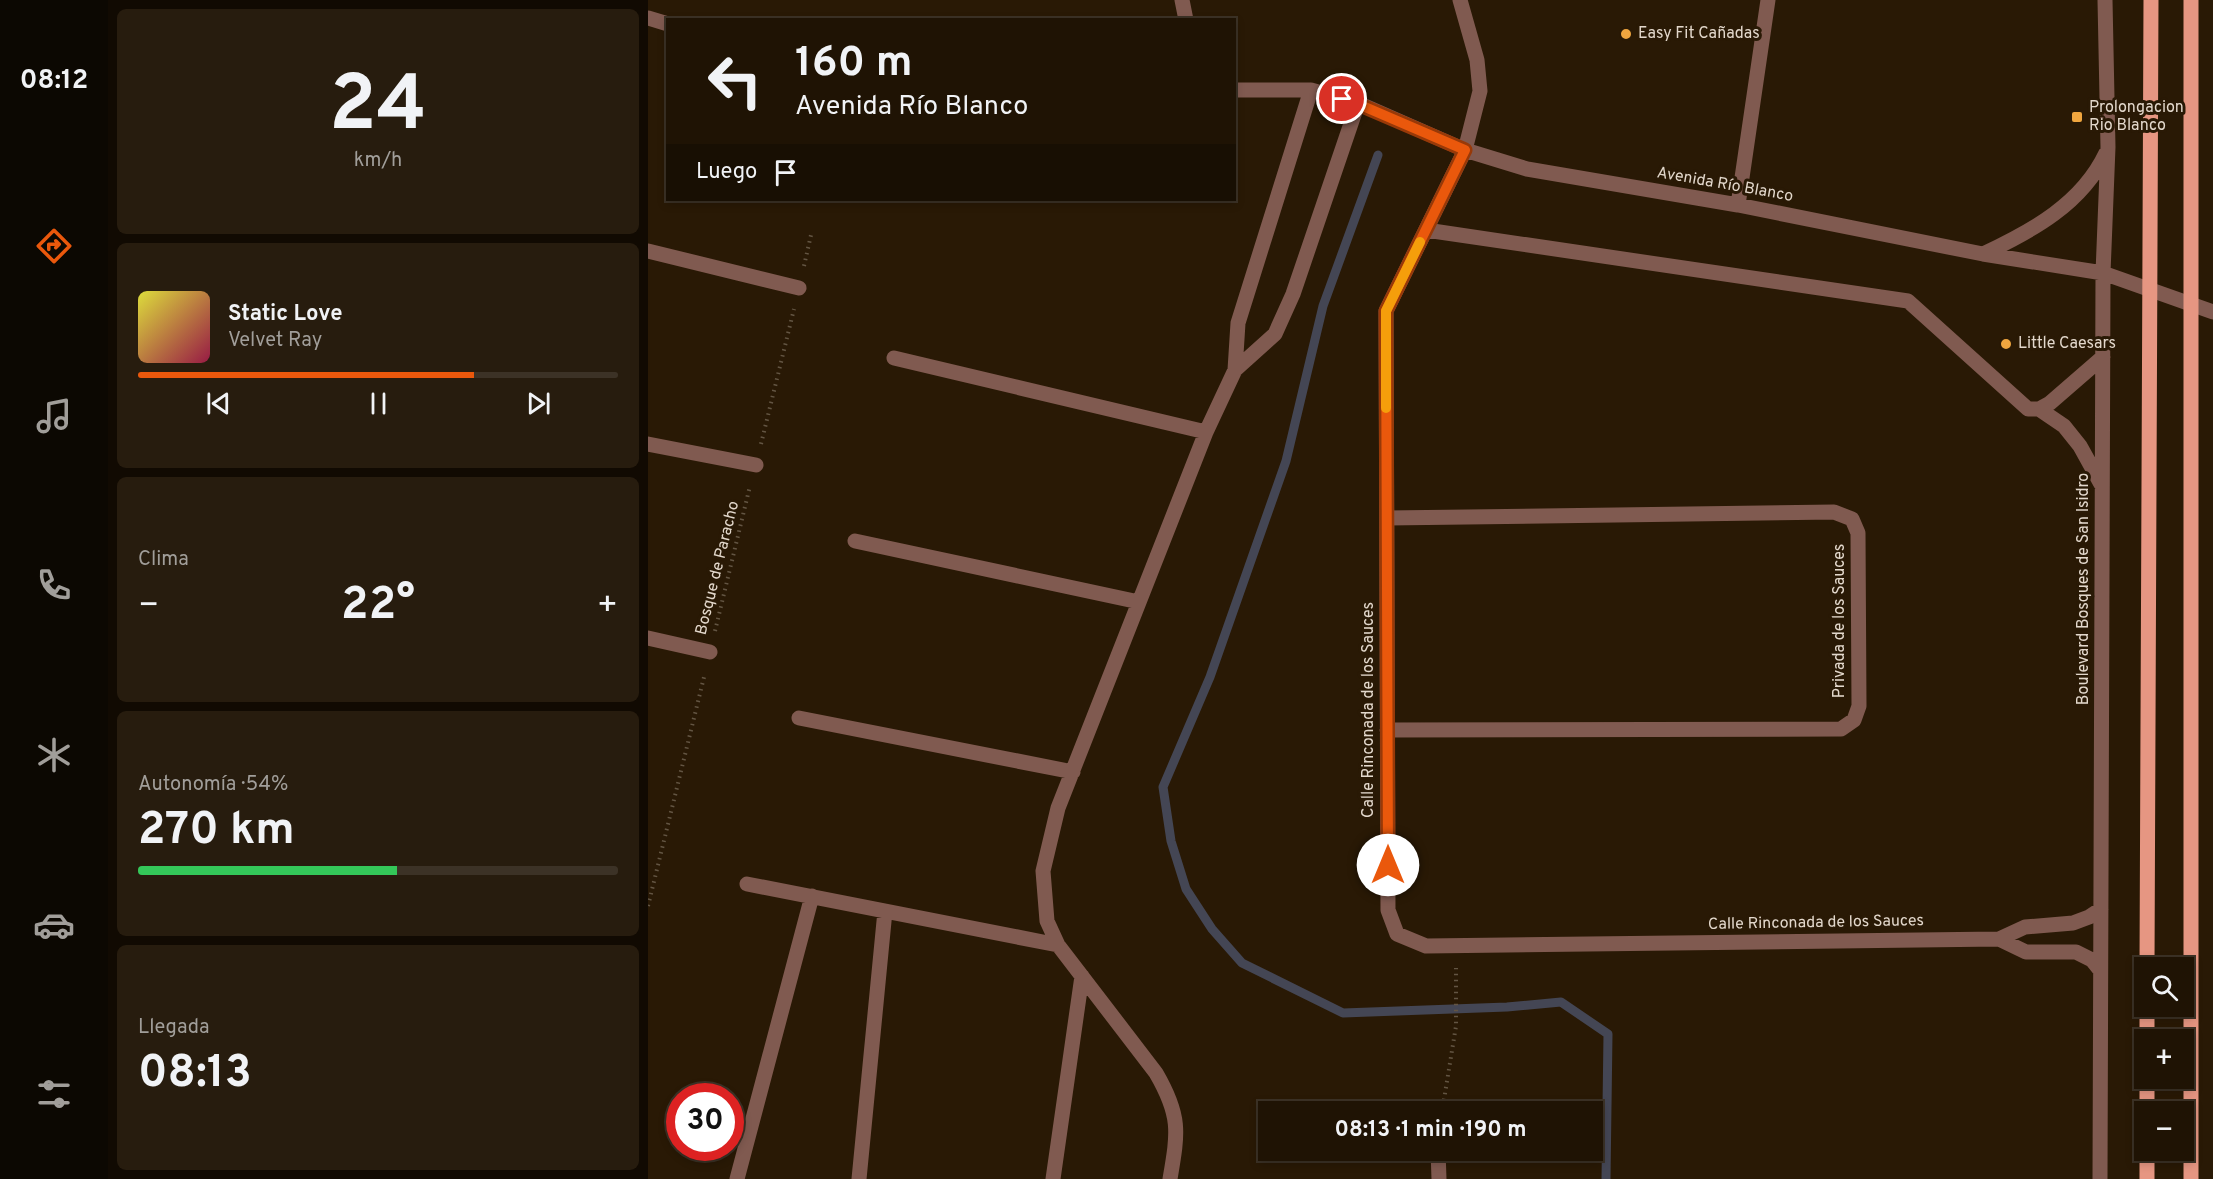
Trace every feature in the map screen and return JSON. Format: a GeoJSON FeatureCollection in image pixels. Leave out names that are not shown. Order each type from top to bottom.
{"type":"FeatureCollection","features":[{"type":"Feature","properties":{"kind":"main road"},"geometry":{"type":"LineString","coordinates":[[2147,957],[2151,0]]}},
{"type":"Feature","properties":{"kind":"main road"},"geometry":{"type":"LineString","coordinates":[[2191,0],[2191,1179]]}},
{"type":"Feature","properties":{"kind":"main road"},"geometry":{"type":"LineString","coordinates":[[2147,1161],[2147,1179]]}},
{"type":"Feature","properties":{"kind":"street"},"geometry":{"type":"LineString","coordinates":[[1182,0],[1186,18]]}},
{"type":"Feature","properties":{"kind":"street","name":"Calle Rinconada de los Sauces"},"geometry":{"type":"LineString","coordinates":[[1460,0],[1477,60],[1480,91],[1465,150],[1386,311],[1388,910],[1397,934],[1426,946],[1999,939],[2025,927],[2073,923],[2101,909]]}},
{"type":"Feature","properties":{"kind":"street"},"geometry":{"type":"LineString","coordinates":[[1738,205],[1768,0]]}},
{"type":"Feature","properties":{"kind":"street","name":"Boulevard Bosques de San Isidro"},"geometry":{"type":"LineString","coordinates":[[2100,1179],[2103,273],[2108,147],[2105,0]]}},
{"type":"Feature","properties":{"kind":"street"},"geometry":{"type":"LineString","coordinates":[[648,18],[666,23]]}},
{"type":"Feature","properties":{"kind":"street","name":"Avenida Río Blanco"},"geometry":{"type":"LineString","coordinates":[[1236,90],[1311,90],[1358,104],[1465,150],[1527,169],[1738,205],[1983,254],[2103,273],[2213,312]]}},
{"type":"Feature","properties":{"kind":"street"},"geometry":{"type":"LineString","coordinates":[[1170,1179],[1176,1143],[1176,1116],[1168,1094],[1156,1073],[1058,945],[1047,921],[1043,871],[1058,808],[1206,432],[1235,370],[1238,323],[1311,90]]}},
{"type":"Feature","properties":{"kind":"street"},"geometry":{"type":"LineString","coordinates":[[1235,370],[1275,334],[1293,294],[1358,104]]}},
{"type":"Feature","properties":{"kind":"street"},"geometry":{"type":"LineString","coordinates":[[1983,254],[2039,225],[2061,209],[2083,188],[2101,163],[2108,147]]}},
{"type":"Feature","properties":{"kind":"street"},"geometry":{"type":"LineString","coordinates":[[1426,230],[1908,301],[2028,409],[2039,409],[2050,403],[2103,357]]}},
{"type":"Feature","properties":{"kind":"street"},"geometry":{"type":"LineString","coordinates":[[648,251],[798,288]]}},
{"type":"Feature","properties":{"kind":"street"},"geometry":{"type":"LineString","coordinates":[[894,358],[1206,432]]}},
{"type":"Feature","properties":{"kind":"street"},"geometry":{"type":"LineString","coordinates":[[2039,409],[2064,426],[2075,439],[2102,486]]}},
{"type":"Feature","properties":{"kind":"street"},"geometry":{"type":"LineString","coordinates":[[648,444],[756,465]]}},
{"type":"Feature","properties":{"kind":"street","name":"Privada de los Sauces"},"geometry":{"type":"LineString","coordinates":[[1387,518],[1834,512],[1852,519],[1858,532],[1859,706],[1854,720],[1841,729],[1387,730]]}},
{"type":"Feature","properties":{"kind":"street"},"geometry":{"type":"LineString","coordinates":[[855,541],[1139,602]]}},
{"type":"Feature","properties":{"kind":"street"},"geometry":{"type":"LineString","coordinates":[[648,638],[710,652]]}},
{"type":"Feature","properties":{"kind":"street"},"geometry":{"type":"LineString","coordinates":[[799,718],[1073,772]]}},
{"type":"Feature","properties":{"kind":"street"},"geometry":{"type":"LineString","coordinates":[[747,884],[1058,945]]}},
{"type":"Feature","properties":{"kind":"street"},"geometry":{"type":"LineString","coordinates":[[737,1179],[812,897]]}},
{"type":"Feature","properties":{"kind":"street"},"geometry":{"type":"LineString","coordinates":[[859,1179],[885,911]]}},
{"type":"Feature","properties":{"kind":"street","name":"Calle Rinconada de los Sauces"},"geometry":{"type":"LineString","coordinates":[[1999,939],[2026,951],[2076,952],[2092,960],[2100,970]]}},
{"type":"Feature","properties":{"kind":"street"},"geometry":{"type":"LineString","coordinates":[[1053,1179],[1082,976]]}},
{"type":"Feature","properties":{"kind":"street"},"geometry":{"type":"LineString","coordinates":[[1438,1161],[1439,1179]]}},
{"type":"Feature","properties":{"kind":"path","name":"Bosque de Paracho"},"geometry":{"type":"LineString","coordinates":[[648,906],[811,235]]}},
{"type":"Feature","properties":{"kind":"path"},"geometry":{"type":"LineString","coordinates":[[1444,1101],[1456,1026],[1456,946]]}},
{"type":"Feature","properties":{"kind":"waterway"},"geometry":{"type":"LineString","coordinates":[[1378,155],[1323,306],[1286,461],[1210,677],[1163,787],[1171,841],[1186,889],[1212,929],[1242,963],[1343,1013],[1507,1007],[1561,1002],[1608,1034],[1606,1179]]}},
{"type":"Feature","properties":{"kind":"slow traffic"},"geometry":{"type":"LineString","coordinates":[[1386,408],[1386,311],[1420,242]]}},
{"type":"Feature","properties":{"kind":"place","name":"Easy Fit Cañadas"},"geometry":{"type":"Point","coordinates":[1626,34]}},
{"type":"Feature","properties":{"kind":"place","name":"Prolongacion Rio Blanco"},"geometry":{"type":"Point","coordinates":[2077,117]}},
{"type":"Feature","properties":{"kind":"place","name":"Little Caesars"},"geometry":{"type":"Point","coordinates":[2006,344]}},
{"type":"Feature","properties":{"kind":"route"},"geometry":{"type":"LineString","coordinates":[[1342,99],[1465,150],[1386,311],[1388,865]]}}]}
